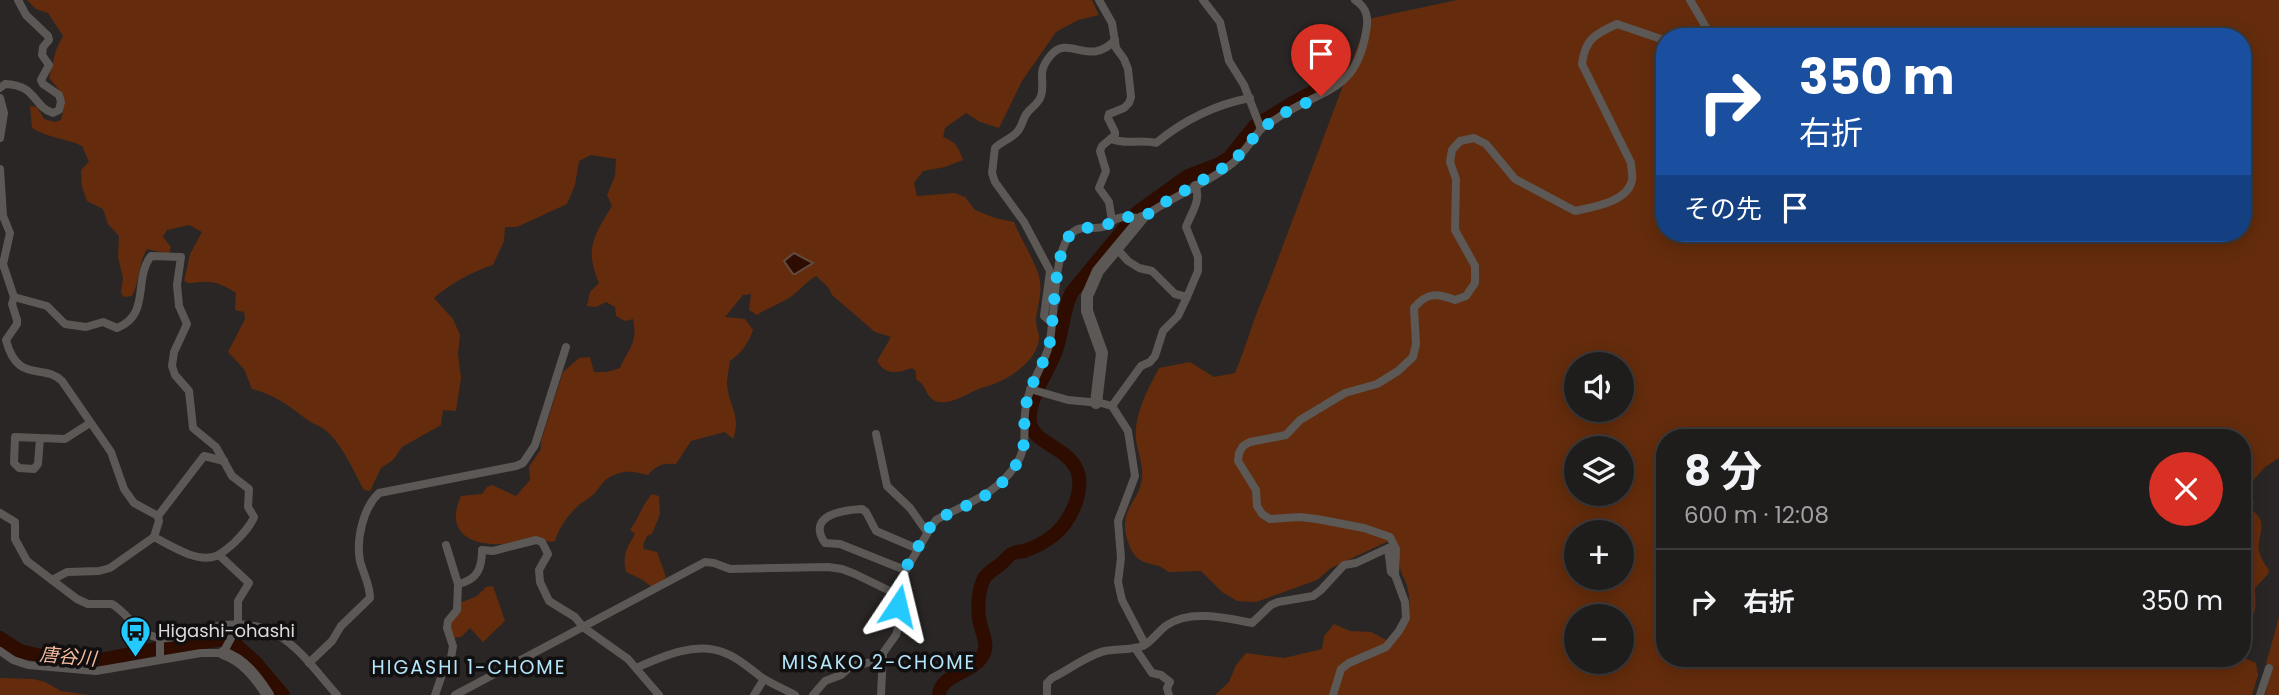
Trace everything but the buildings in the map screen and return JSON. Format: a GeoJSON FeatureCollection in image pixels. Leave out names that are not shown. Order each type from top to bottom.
{"type":"FeatureCollection","features":[{"type":"Feature","properties":{"kind":"street"},"geometry":{"type":"LineString","coordinates":[[0,88],[5,84],[23,87],[47,111],[53,113],[59,110],[59,95],[41,80],[49,65],[42,55],[43,47],[49,40],[48,36],[30,20],[18,0]]}},
{"type":"Feature","properties":{"kind":"street"},"geometry":{"type":"LineString","coordinates":[[1099,0],[1112,23],[1116,48],[1128,69],[1131,97],[1124,108],[1109,114],[1108,118],[1115,132],[1100,151],[1106,171],[1099,188],[1110,202],[1112,221]]}},
{"type":"Feature","properties":{"kind":"street"},"geometry":{"type":"LineString","coordinates":[[1203,0],[1220,22],[1229,61],[1244,85],[1260,125]]}},
{"type":"Feature","properties":{"kind":"street"},"geometry":{"type":"LineString","coordinates":[[1096,402],[1102,353],[1087,311],[1087,296],[1098,271],[1139,218],[1233,162],[1260,125],[1338,86],[1353,69],[1361,53],[1368,19],[1363,6],[1356,0]]}},
{"type":"Feature","properties":{"kind":"street"},"geometry":{"type":"LineString","coordinates":[[1690,0],[1707,28]]}},
{"type":"Feature","properties":{"kind":"street"},"geometry":{"type":"LineString","coordinates":[[1333,695],[1341,669],[1386,646],[1406,618],[1405,602],[1395,575],[1396,548],[1385,534],[1317,519],[1270,519],[1262,514],[1257,506],[1256,490],[1239,464],[1240,450],[1250,442],[1286,435],[1300,420],[1345,393],[1377,384],[1398,371],[1413,357],[1416,344],[1414,308],[1422,298],[1439,294],[1455,300],[1466,296],[1475,283],[1475,266],[1455,230],[1456,179],[1450,163],[1452,150],[1460,141],[1474,138],[1486,144],[1515,179],[1575,211],[1619,197],[1627,191],[1632,180],[1631,163],[1582,64],[1584,48],[1597,33],[1617,24],[1656,37]]}},
{"type":"Feature","properties":{"kind":"street"},"geometry":{"type":"LineString","coordinates":[[1052,323],[1044,316],[1050,271],[1024,222],[995,182],[992,173],[995,148],[1017,133],[1026,114],[1038,101],[1042,94],[1040,73],[1051,55],[1059,48],[1068,47],[1094,53],[1115,40]]}},
{"type":"Feature","properties":{"kind":"street"},"geometry":{"type":"LineString","coordinates":[[0,98],[4,113],[0,138]]}},
{"type":"Feature","properties":{"kind":"street"},"geometry":{"type":"LineString","coordinates":[[1111,139],[1119,142],[1145,140],[1156,143],[1175,127],[1199,114],[1226,103],[1250,98]]}},
{"type":"Feature","properties":{"kind":"street"},"geometry":{"type":"LineString","coordinates":[[0,169],[3,216],[10,233],[3,264],[14,297],[12,304],[17,324],[6,340],[5,354],[31,372],[58,376],[111,452],[124,489],[134,503],[158,516]]}},
{"type":"Feature","properties":{"kind":"street"},"geometry":{"type":"LineString","coordinates":[[1112,407],[1141,366],[1155,356],[1163,331],[1178,317],[1198,271],[1198,257],[1186,227],[1196,205],[1198,192],[1195,185]]}},
{"type":"Feature","properties":{"kind":"street"},"geometry":{"type":"LineString","coordinates":[[881,695],[883,653],[896,635],[900,622],[896,594],[905,570],[927,532],[936,520],[992,492],[1012,471],[1023,452],[1025,409],[1035,391],[1048,348],[1065,241],[1081,228],[1099,228],[1125,216],[1139,218]]}},
{"type":"Feature","properties":{"kind":"street"},"geometry":{"type":"LineString","coordinates":[[1117,249],[1139,268],[1152,271],[1175,294],[1187,297]]}},
{"type":"Feature","properties":{"kind":"street"},"geometry":{"type":"LineString","coordinates":[[14,297],[47,306],[65,324],[86,327],[103,322],[117,328],[130,320],[138,310],[145,266],[151,256],[181,257],[177,285],[179,306],[187,324],[174,352],[172,366],[175,375],[189,391],[193,428],[216,447],[232,476],[249,489],[248,507],[254,517],[240,537],[219,555],[211,557],[181,551],[154,537]]}},
{"type":"Feature","properties":{"kind":"street"},"geometry":{"type":"LineString","coordinates":[[309,663],[370,598],[359,547],[366,509],[372,499],[379,493],[523,463],[536,445],[566,347]]}},
{"type":"Feature","properties":{"kind":"street"},"geometry":{"type":"LineString","coordinates":[[1035,391],[1112,407],[1128,431],[1135,476],[1118,521],[1121,558],[1118,582],[1122,600],[1145,644]]}},
{"type":"Feature","properties":{"kind":"street"},"geometry":{"type":"LineString","coordinates":[[40,438],[38,464],[34,468],[19,468],[14,463],[15,437],[40,438],[65,439],[90,423]]}},
{"type":"Feature","properties":{"kind":"street"},"geometry":{"type":"LineString","coordinates":[[876,434],[887,486],[910,508],[927,532]]}},
{"type":"Feature","properties":{"kind":"street"},"geometry":{"type":"LineString","coordinates":[[52,580],[66,572],[110,568],[154,537],[158,516],[204,456],[223,461]]}},
{"type":"Feature","properties":{"kind":"street"},"geometry":{"type":"LineString","coordinates":[[905,570],[840,544],[825,543],[820,526],[823,520],[840,510],[862,509],[876,531],[918,549]]}},
{"type":"Feature","properties":{"kind":"street"},"geometry":{"type":"LineString","coordinates":[[0,513],[15,522],[15,540],[27,561],[88,604],[112,604],[159,649],[208,652],[225,650]]}},
{"type":"Feature","properties":{"kind":"street"},"geometry":{"type":"LineString","coordinates":[[458,584],[473,578],[479,571],[482,550],[493,551],[536,540],[542,542],[548,554],[539,570],[544,594],[549,601],[575,617],[583,627],[606,642],[636,668],[659,695]]}},
{"type":"Feature","properties":{"kind":"street"},"geometry":{"type":"LineString","coordinates":[[435,695],[443,672],[450,664],[453,646],[447,628],[448,621],[457,610],[458,584],[446,545]]}},
{"type":"Feature","properties":{"kind":"street"},"geometry":{"type":"LineString","coordinates":[[1047,695],[1047,683],[1052,678],[1104,651],[1135,648],[1145,644],[1175,620],[1210,617],[1252,623],[1271,605],[1313,596],[1345,565],[1356,563],[1388,548],[1391,572],[1395,575]]}},
{"type":"Feature","properties":{"kind":"street"},"geometry":{"type":"LineString","coordinates":[[219,555],[249,583],[238,601],[238,625],[225,650]]}},
{"type":"Feature","properties":{"kind":"street"},"geometry":{"type":"LineString","coordinates":[[455,695],[705,562],[714,562],[730,569],[842,569],[896,594]]}},
{"type":"Feature","properties":{"kind":"street"},"geometry":{"type":"LineString","coordinates":[[0,651],[13,660],[28,664],[96,671],[227,624],[238,625],[279,633],[337,695]]}},
{"type":"Feature","properties":{"kind":"street"},"geometry":{"type":"LineString","coordinates":[[1135,648],[1152,673],[1161,675],[1170,682],[1167,688],[1169,695]]}},
{"type":"Feature","properties":{"kind":"street"},"geometry":{"type":"LineString","coordinates":[[636,668],[685,650],[712,649],[733,656],[764,679],[795,695]]}},
{"type":"Feature","properties":{"kind":"street"},"geometry":{"type":"LineString","coordinates":[[225,650],[248,668],[268,695]]}},
{"type":"Feature","properties":{"kind":"street"},"geometry":{"type":"LineString","coordinates":[[813,695],[825,681],[841,675],[851,666],[883,660]]}},
{"type":"Feature","properties":{"kind":"street"},"geometry":{"type":"LineString","coordinates":[[2260,695],[2269,668]]}},
{"type":"Feature","properties":{"kind":"street"},"geometry":{"type":"LineString","coordinates":[[754,695],[764,679]]}},
{"type":"Feature","properties":{"kind":"shaded area"},"geometry":{"type":"Polygon","coordinates":[[[27,0],[1092,0],[1099,15],[1078,20],[1056,32],[1022,81],[999,128],[980,122],[966,113],[945,128],[943,137],[956,146],[963,160],[923,171],[914,183],[917,196],[955,193],[965,197],[975,210],[1014,222],[1039,276],[1040,287],[1036,321],[1039,340],[1032,357],[1018,371],[1001,381],[949,402],[935,401],[916,379],[916,371],[912,368],[892,372],[880,366],[877,361],[891,337],[875,332],[832,295],[816,276],[789,298],[757,315],[749,310],[751,294],[743,295],[725,317],[745,319],[753,330],[744,347],[730,361],[727,384],[736,423],[733,439],[725,432],[691,441],[676,464],[660,465],[648,475],[627,472],[610,477],[569,515],[555,541],[530,538],[505,544],[489,544],[470,539],[458,527],[456,518],[461,496],[482,494],[492,485],[516,496],[530,480],[529,467],[541,449],[541,441],[563,372],[579,358],[590,357],[594,372],[620,368],[632,345],[633,319],[625,321],[616,316],[615,307],[606,302],[596,307],[587,306],[590,292],[599,283],[592,260],[593,243],[612,206],[607,195],[615,176],[616,159],[591,155],[579,161],[575,185],[567,204],[517,227],[505,227],[504,241],[493,265],[462,278],[434,298],[453,319],[460,335],[458,354],[461,378],[456,411],[443,410],[441,425],[402,447],[393,460],[381,468],[370,491],[364,490],[347,457],[330,435],[280,400],[252,389],[244,369],[228,352],[245,319],[244,312],[235,310],[236,293],[216,283],[184,281],[190,254],[202,232],[189,225],[167,230],[163,237],[171,247],[169,254],[147,249],[132,296],[124,297],[121,293],[123,278],[118,257],[119,236],[108,224],[103,209],[87,201],[82,187],[81,170],[89,162],[82,146],[32,128],[30,106],[37,107],[44,119],[55,122],[61,120],[64,106],[62,97],[49,78],[56,50],[63,36],[48,13],[36,9],[27,0]]]}},
{"type":"Feature","properties":{"kind":"shaded area"},"geometry":{"type":"Polygon","coordinates":[[[1457,0],[2279,0],[2279,458],[2265,467],[2251,483],[2251,429],[1656,429],[1656,667],[2251,667],[2251,661],[2256,663],[2258,675],[2252,695],[1215,695],[1229,682],[1236,665],[1246,653],[1284,658],[1322,649],[1324,636],[1334,624],[1350,631],[1371,632],[1392,643],[1406,624],[1409,610],[1409,594],[1393,539],[1331,568],[1317,580],[1256,602],[1237,601],[1222,592],[1201,571],[1168,572],[1143,562],[1130,547],[1125,523],[1141,485],[1142,471],[1137,444],[1137,420],[1150,384],[1159,368],[1190,362],[1214,377],[1235,373],[1368,19],[1457,0]]]}},
{"type":"Feature","properties":{"kind":"shaded area"},"geometry":{"type":"Polygon","coordinates":[[[794,253],[813,263],[793,274],[784,261],[794,253]]]}},
{"type":"Feature","properties":{"kind":"shaded area"},"geometry":{"type":"Polygon","coordinates":[[[652,494],[659,496],[660,514],[652,534],[647,536],[643,545],[644,549],[657,552],[666,577],[653,588],[626,572],[625,561],[635,534],[630,530],[652,494]]]}},
{"type":"Feature","properties":{"kind":"shaded area"},"geometry":{"type":"Polygon","coordinates":[[[2251,500],[2254,502],[2252,510],[2261,521],[2259,549],[2269,570],[2255,588],[2255,611],[2251,620],[2251,500]]]}},
{"type":"Feature","properties":{"kind":"shaded area"},"geometry":{"type":"Polygon","coordinates":[[[493,586],[505,621],[483,642],[470,628],[461,637],[453,638],[450,623],[460,603],[477,596],[486,587],[493,586]]]}},
{"type":"Feature","properties":{"kind":"shaded area"},"geometry":{"type":"Polygon","coordinates":[[[2279,617],[2279,695],[2265,695],[2273,666],[2266,664],[2279,617]]]}},
{"type":"Feature","properties":{"kind":"shaded area"},"geometry":{"type":"Polygon","coordinates":[[[0,678],[33,679],[61,691],[89,695],[0,695],[0,678]]]}},
{"type":"Feature","properties":{"kind":"waterway"},"geometry":{"type":"LineString","coordinates":[[939,695],[941,688],[950,678],[976,663],[984,654],[985,641],[978,606],[985,577],[1011,555],[1032,548],[1054,535],[1074,507],[1079,488],[1078,473],[1063,453],[1034,432],[1030,423],[1034,396],[1055,353],[1072,292],[1138,212],[1188,176],[1229,158],[1255,126],[1330,83]]}},
{"type":"Feature","properties":{"kind":"waterway","name":"唐谷川"},"geometry":{"type":"LineString","coordinates":[[0,638],[20,651],[46,657],[95,661],[223,639],[235,644],[255,662],[283,695]]}},
{"type":"Feature","properties":{"kind":"place","name":"Higashi-ohashi"},"geometry":{"type":"Point","coordinates":[135,658]}},
{"type":"Feature","properties":{"kind":"district","name":"MISAKO 2-CHOME"},"geometry":{"type":"Point","coordinates":[879,662]}},
{"type":"Feature","properties":{"kind":"district","name":"HIGASHI 1-CHOME"},"geometry":{"type":"Point","coordinates":[469,667]}},
{"type":"Feature","properties":{"kind":"route"},"geometry":{"type":"LineString","coordinates":[[898,606],[896,594],[899,582],[930,527],[936,520],[992,492],[1009,475],[1023,452],[1027,397],[1048,348],[1065,241],[1081,228],[1099,228],[1125,216],[1142,218],[1233,162],[1261,129],[1284,113],[1321,96]]}}]}
